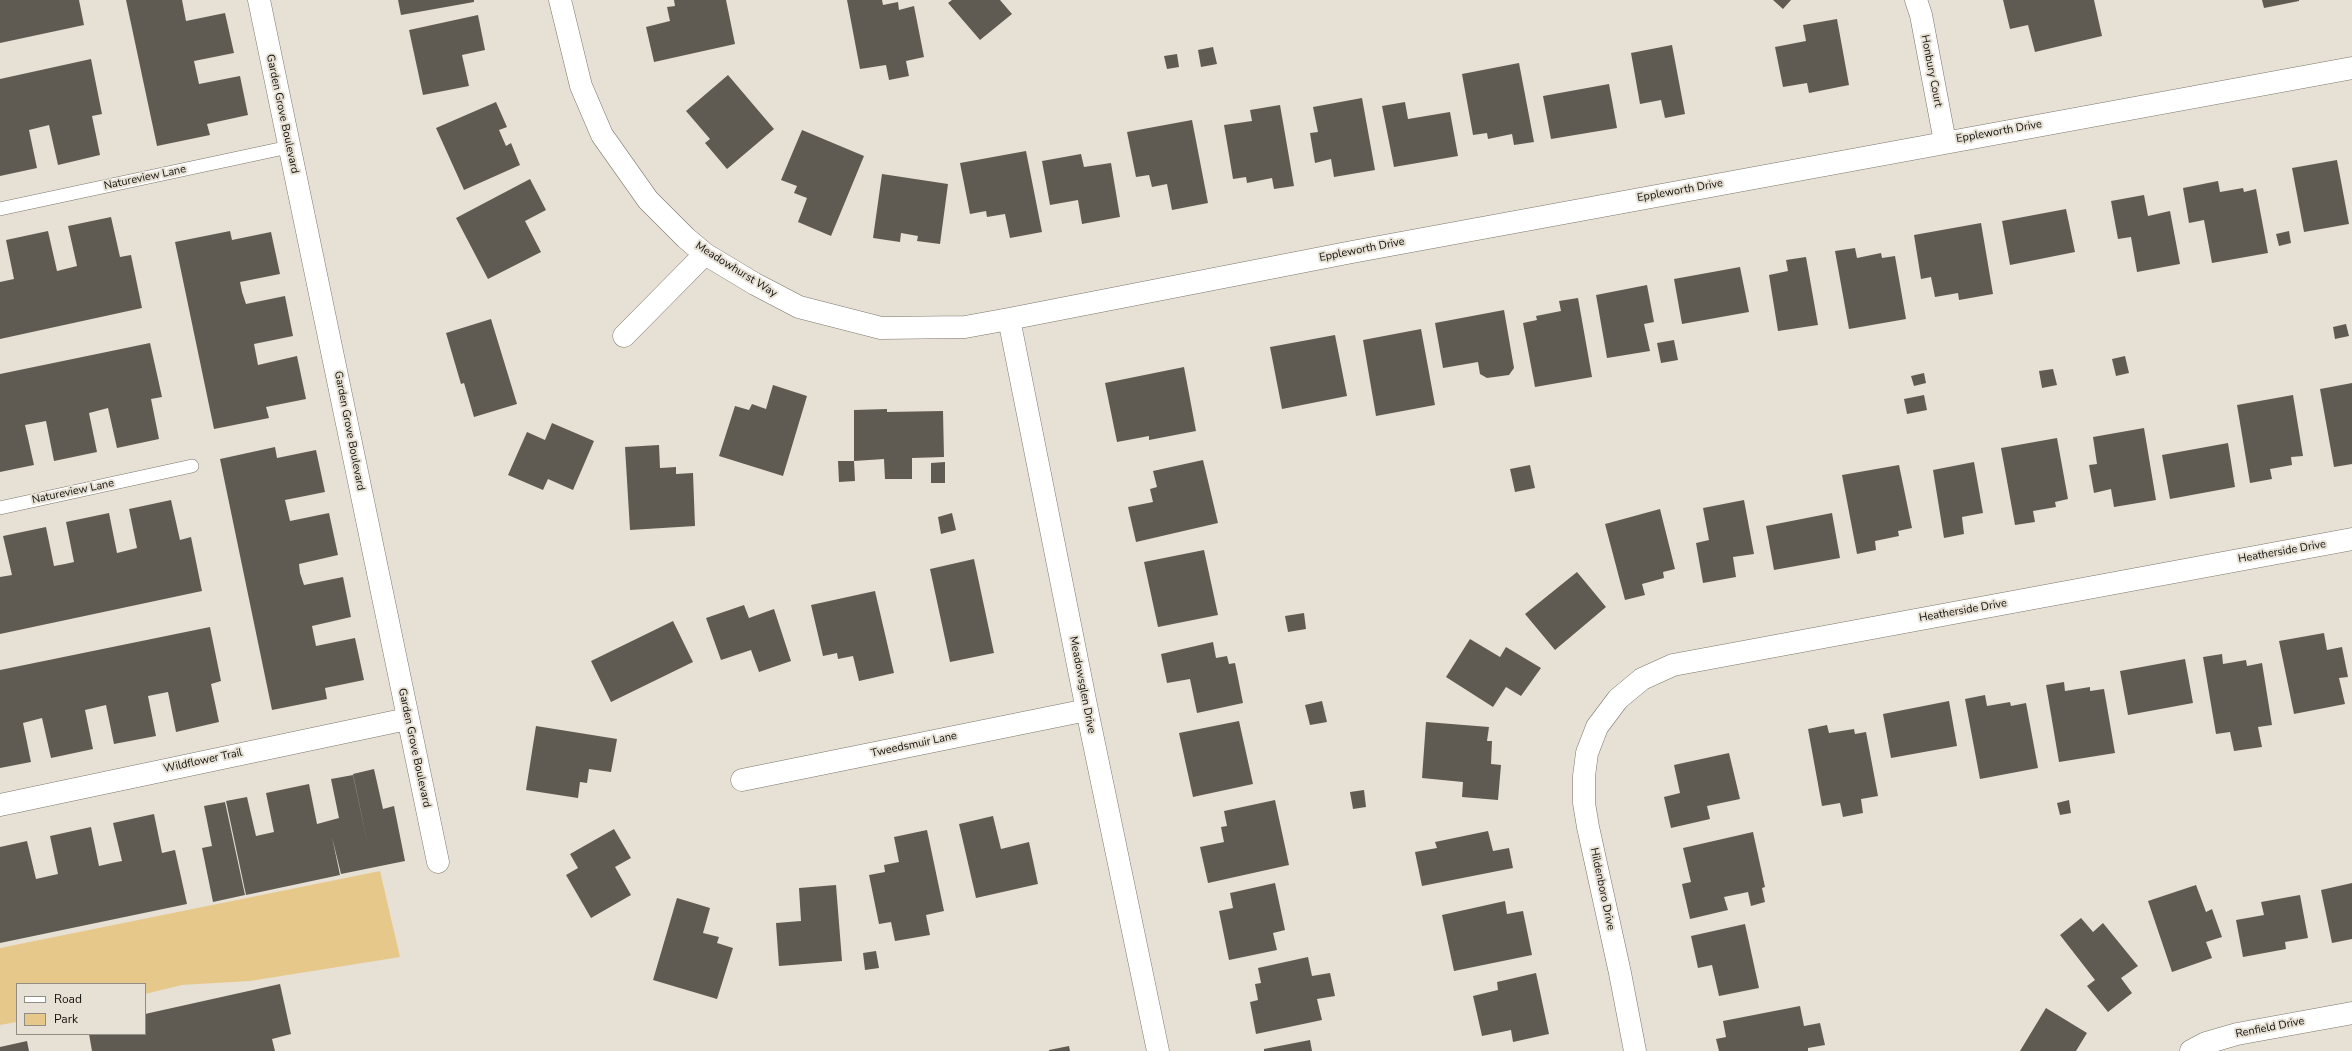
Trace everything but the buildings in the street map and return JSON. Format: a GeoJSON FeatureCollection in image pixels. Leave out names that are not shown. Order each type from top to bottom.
{"type":"FeatureCollection","features":[{"type":"Feature","properties":{"kind":"street","name":"Garden Grove Boulevard"},"geometry":{"type":"LineString","coordinates":[[259,0],[407,719],[438,862]]}},
{"type":"Feature","properties":{"kind":"street","name":"Meadowhurst Way"},"geometry":{"type":"LineString","coordinates":[[560,0],[581,86],[602,135],[648,200],[686,238],[705,254],[754,284],[799,307],[881,328],[965,326],[1009,319]]}},
{"type":"Feature","properties":{"kind":"street","name":"Honbury Court"},"geometry":{"type":"LineString","coordinates":[[1916,0],[1921,15],[1945,142]]}},
{"type":"Feature","properties":{"kind":"street","name":"Eppleworth Drive"},"geometry":{"type":"LineString","coordinates":[[1009,319],[1360,250],[2352,68]]}},
{"type":"Feature","properties":{"kind":"street"},"geometry":{"type":"LineString","coordinates":[[624,336],[705,254]]}},
{"type":"Feature","properties":{"kind":"street","name":"Meadowsglen Drive"},"geometry":{"type":"LineString","coordinates":[[1009,319],[1087,710],[1158,1051]]}},
{"type":"Feature","properties":{"kind":"street","name":"Heatherside Drive"},"geometry":{"type":"LineString","coordinates":[[1597,727],[1618,699],[1642,679],[1673,665],[2352,539]]}},
{"type":"Feature","properties":{"kind":"street","name":"Tweedsmuir Lane"},"geometry":{"type":"LineString","coordinates":[[742,780],[1087,710]]}},
{"type":"Feature","properties":{"kind":"street","name":"Wildflower Trail"},"geometry":{"type":"LineString","coordinates":[[0,805],[407,719]]}},
{"type":"Feature","properties":{"kind":"street","name":"Hildenboro Drive"},"geometry":{"type":"LineString","coordinates":[[1597,727],[1587,752],[1584,802],[1635,1051]]}},
{"type":"Feature","properties":{"kind":"street","name":"Renfield Drive"},"geometry":{"type":"LineString","coordinates":[[2191,1051],[2206,1043],[2237,1034],[2352,1013]]}},
{"type":"Feature","properties":{"kind":"lane","name":"Natureview Lane"},"geometry":{"type":"LineString","coordinates":[[0,209],[289,147]]}},
{"type":"Feature","properties":{"kind":"lane","name":"Natureview Lane"},"geometry":{"type":"LineString","coordinates":[[0,508],[192,466]]}},
{"type":"Feature","properties":{"kind":"green space"},"geometry":{"type":"Polygon","coordinates":[[[380,871],[400,957],[250,981],[182,985],[146,994],[146,983],[16,983],[16,1022],[0,1025],[0,948],[380,871]]]}}]}
